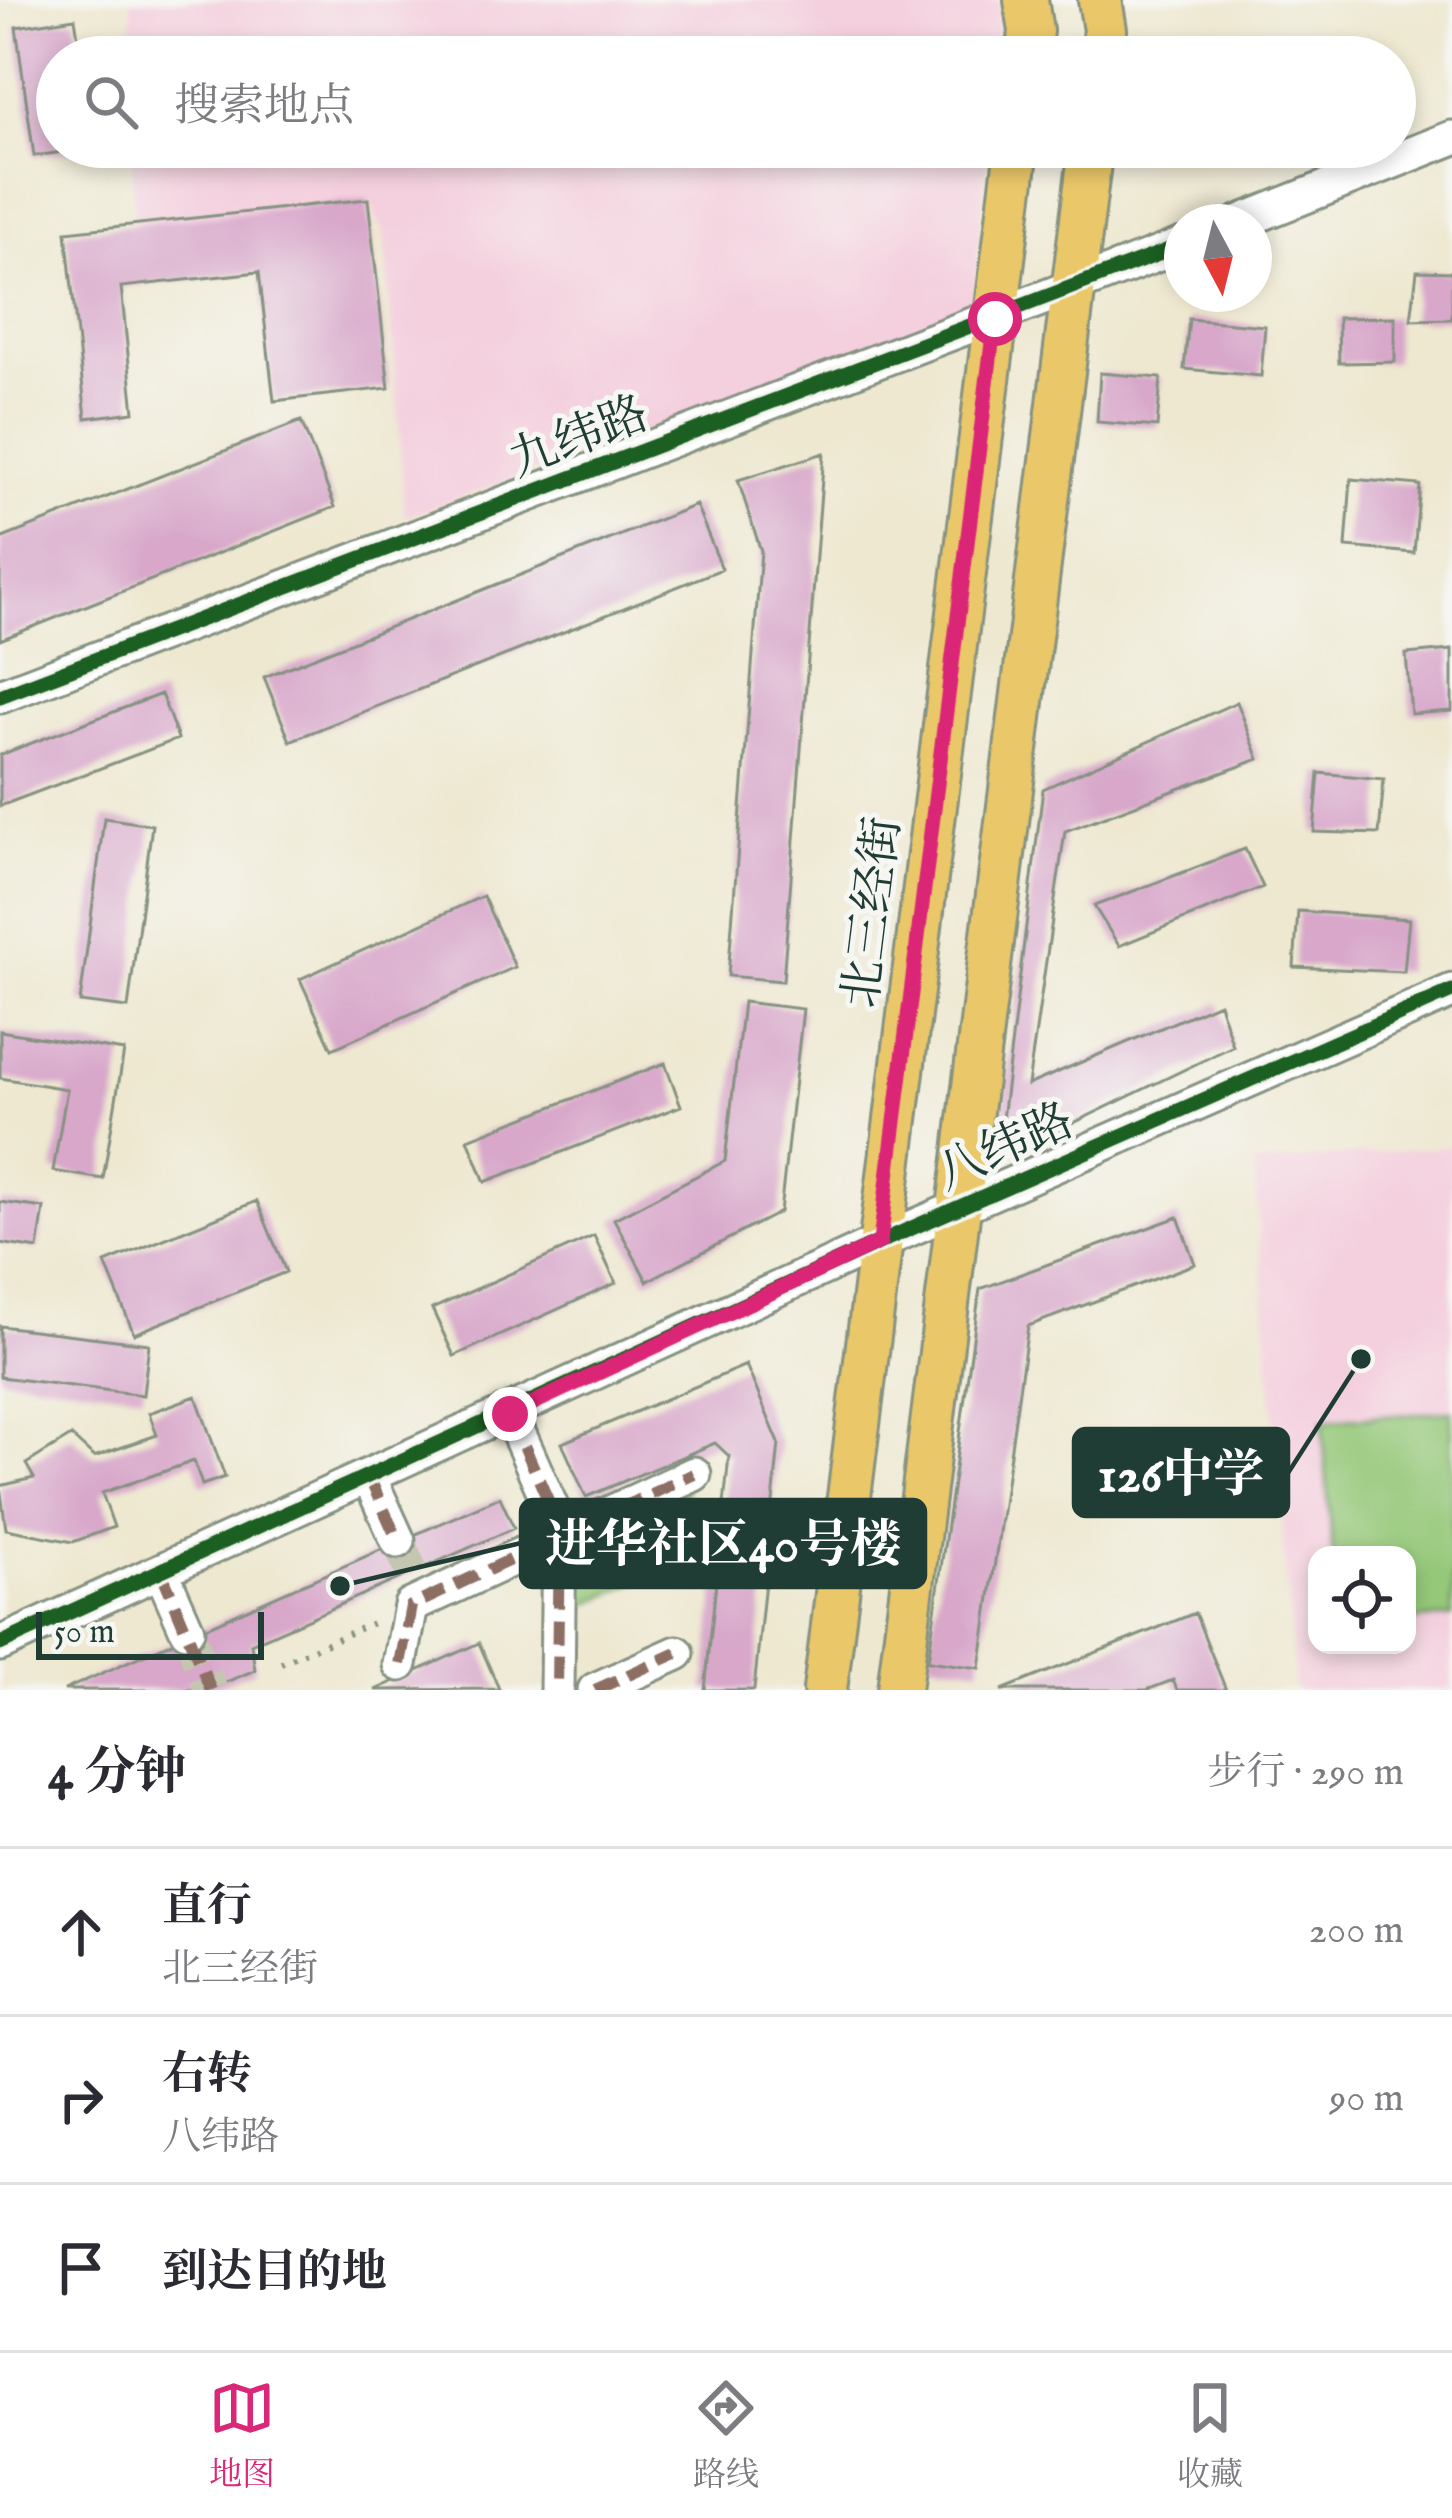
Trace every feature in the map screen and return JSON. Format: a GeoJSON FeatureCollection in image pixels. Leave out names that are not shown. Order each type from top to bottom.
{"type":"FeatureCollection","features":[{"type":"Feature","properties":{"kind":"main road"},"geometry":{"type":"LineString","coordinates":[[1025,0],[1030,36]]}},
{"type":"Feature","properties":{"kind":"main road"},"geometry":{"type":"LineString","coordinates":[[1100,0],[1105,36]]}},
{"type":"Feature","properties":{"kind":"main road","name":"北三经街"},"geometry":{"type":"LineString","coordinates":[[825,1690],[1014,168]]}},
{"type":"Feature","properties":{"kind":"main road"},"geometry":{"type":"LineString","coordinates":[[899,1690],[1088,168]]}},
{"type":"Feature","properties":{"kind":"street"},"geometry":{"type":"LineString","coordinates":[[1416,152],[1452,138]]}},
{"type":"Feature","properties":{"kind":"street"},"geometry":{"type":"LineString","coordinates":[[1272,209],[1376,168]]}},
{"type":"Feature","properties":{"kind":"street","name":"九纬路"},"geometry":{"type":"LineString","coordinates":[[0,696],[1164,252]]}},
{"type":"Feature","properties":{"kind":"street","name":"八纬路"},"geometry":{"type":"LineString","coordinates":[[0,1644],[880,1242],[1452,991]]}},
{"type":"Feature","properties":{"kind":"street"},"geometry":{"type":"LineString","coordinates":[[510,1414],[559,1525],[557,1690]]}},
{"type":"Feature","properties":{"kind":"street"},"geometry":{"type":"LineString","coordinates":[[400,1664],[417,1594],[559,1537],[694,1474]]}},
{"type":"Feature","properties":{"kind":"street"},"geometry":{"type":"LineString","coordinates":[[369,1477],[398,1541]]}},
{"type":"Feature","properties":{"kind":"street"},"geometry":{"type":"LineString","coordinates":[[161,1571],[188,1630]]}},
{"type":"Feature","properties":{"kind":"street"},"geometry":{"type":"LineString","coordinates":[[595,1690],[677,1653]]}},
{"type":"Feature","properties":{"kind":"path"},"geometry":{"type":"LineString","coordinates":[[280,1663],[417,1594]]}},
{"type":"Feature","properties":{"kind":"shaded area"},"geometry":{"type":"Polygon","coordinates":[[[131,0],[1000,0],[997,36],[132,36],[131,0]]]}},
{"type":"Feature","properties":{"kind":"shaded area"},"geometry":{"type":"Polygon","coordinates":[[[133,168],[985,168],[973,309],[729,403],[405,517],[385,237],[369,200],[134,240],[133,168]]]}},
{"type":"Feature","properties":{"kind":"shaded area"},"geometry":{"type":"Polygon","coordinates":[[[1452,1146],[1452,1690],[1295,1690],[1254,1164],[1452,1146]]]}},
{"type":"Feature","properties":{"kind":"green space"},"geometry":{"type":"Polygon","coordinates":[[[1452,1411],[1452,1617],[1416,1620],[1416,1546],[1332,1546],[1322,1421],[1452,1411]]]}},
{"type":"Feature","properties":{"kind":"green space"},"geometry":{"type":"Polygon","coordinates":[[[685,1489],[688,1559],[572,1611],[569,1543],[685,1489]]]}},
{"type":"Feature","properties":{"kind":"building"},"geometry":{"type":"Polygon","coordinates":[[[75,18],[78,36],[36,36],[36,156],[34,156],[16,27],[75,18]]]}},
{"type":"Feature","properties":{"kind":"building"},"geometry":{"type":"Polygon","coordinates":[[[368,199],[389,388],[274,401],[259,272],[121,287],[134,412],[86,418],[66,232],[368,199]]]}},
{"type":"Feature","properties":{"kind":"building"},"geometry":{"type":"Polygon","coordinates":[[[1417,271],[1452,272],[1452,319],[1411,320],[1417,271]]]}},
{"type":"Feature","properties":{"kind":"building"},"geometry":{"type":"Polygon","coordinates":[[[1395,317],[1395,362],[1339,363],[1338,318],[1395,317]]]}},
{"type":"Feature","properties":{"kind":"building"},"geometry":{"type":"Polygon","coordinates":[[[1189,319],[1265,326],[1261,376],[1184,369],[1189,319]]]}},
{"type":"Feature","properties":{"kind":"building"},"geometry":{"type":"Polygon","coordinates":[[[1100,373],[1161,378],[1157,427],[1097,422],[1100,373]]]}},
{"type":"Feature","properties":{"kind":"building"},"geometry":{"type":"Polygon","coordinates":[[[301,421],[335,507],[0,640],[0,539],[301,421]]]}},
{"type":"Feature","properties":{"kind":"building"},"geometry":{"type":"Polygon","coordinates":[[[824,453],[783,981],[728,976],[761,551],[738,480],[824,453]]]}},
{"type":"Feature","properties":{"kind":"building"},"geometry":{"type":"Polygon","coordinates":[[[1351,479],[1420,485],[1414,553],[1346,547],[1351,479]]]}},
{"type":"Feature","properties":{"kind":"building"},"geometry":{"type":"Polygon","coordinates":[[[696,505],[722,569],[290,741],[264,677],[696,505]]]}},
{"type":"Feature","properties":{"kind":"building"},"geometry":{"type":"Polygon","coordinates":[[[1452,650],[1452,711],[1411,714],[1406,654],[1452,650]]]}},
{"type":"Feature","properties":{"kind":"building"},"geometry":{"type":"Polygon","coordinates":[[[161,694],[178,739],[0,806],[0,755],[161,694]]]}},
{"type":"Feature","properties":{"kind":"building"},"geometry":{"type":"Polygon","coordinates":[[[1237,702],[1259,759],[1065,831],[1028,1085],[1219,1003],[1233,1046],[997,1160],[1043,789],[1237,702]]]}},
{"type":"Feature","properties":{"kind":"building"},"geometry":{"type":"Polygon","coordinates":[[[1319,773],[1384,779],[1379,834],[1314,832],[1319,773]]]}},
{"type":"Feature","properties":{"kind":"building"},"geometry":{"type":"Polygon","coordinates":[[[104,818],[152,825],[128,1008],[80,1002],[104,818]]]}},
{"type":"Feature","properties":{"kind":"building"},"geometry":{"type":"Polygon","coordinates":[[[1245,849],[1263,887],[1119,946],[1094,906],[1245,849]]]}},
{"type":"Feature","properties":{"kind":"building"},"geometry":{"type":"Polygon","coordinates":[[[483,896],[515,967],[332,1049],[300,979],[483,896]]]}},
{"type":"Feature","properties":{"kind":"building"},"geometry":{"type":"Polygon","coordinates":[[[1298,911],[1409,919],[1404,972],[1294,967],[1298,911]]]}},
{"type":"Feature","properties":{"kind":"building"},"geometry":{"type":"Polygon","coordinates":[[[743,1002],[803,1009],[780,1212],[647,1281],[614,1219],[725,1161],[743,1002]]]}},
{"type":"Feature","properties":{"kind":"building"},"geometry":{"type":"Polygon","coordinates":[[[0,1031],[124,1051],[103,1179],[53,1171],[67,1089],[0,1078],[0,1031]]]}},
{"type":"Feature","properties":{"kind":"building"},"geometry":{"type":"Polygon","coordinates":[[[665,1063],[681,1106],[485,1182],[468,1139],[665,1063]]]}},
{"type":"Feature","properties":{"kind":"building"},"geometry":{"type":"Polygon","coordinates":[[[257,1201],[286,1272],[134,1334],[105,1263],[257,1201]]]}},
{"type":"Feature","properties":{"kind":"building"},"geometry":{"type":"Polygon","coordinates":[[[0,1202],[44,1208],[38,1249],[0,1243],[0,1202]]]}},
{"type":"Feature","properties":{"kind":"building"},"geometry":{"type":"Polygon","coordinates":[[[1178,1217],[1195,1264],[1028,1326],[980,1668],[928,1661],[980,1289],[1178,1217]]]}},
{"type":"Feature","properties":{"kind":"building"},"geometry":{"type":"Polygon","coordinates":[[[594,1236],[616,1283],[454,1356],[432,1309],[594,1236]]]}},
{"type":"Feature","properties":{"kind":"building"},"geometry":{"type":"Polygon","coordinates":[[[0,1326],[149,1344],[143,1395],[0,1377],[0,1326]]]}},
{"type":"Feature","properties":{"kind":"building"},"geometry":{"type":"Polygon","coordinates":[[[746,1365],[779,1443],[754,1690],[705,1690],[729,1456],[715,1443],[586,1497],[562,1443],[746,1365]]]}},
{"type":"Feature","properties":{"kind":"building"},"geometry":{"type":"Polygon","coordinates":[[[196,1396],[225,1477],[202,1485],[194,1461],[102,1493],[114,1527],[73,1542],[6,1529],[0,1486],[34,1478],[26,1464],[71,1436],[94,1457],[157,1435],[149,1413],[196,1396]]]}},
{"type":"Feature","properties":{"kind":"building"},"geometry":{"type":"Polygon","coordinates":[[[500,1497],[514,1528],[251,1644],[255,1670],[207,1690],[64,1690],[500,1497]]]}},
{"type":"Feature","properties":{"kind":"building"},"geometry":{"type":"Polygon","coordinates":[[[1195,1613],[1226,1690],[1177,1690],[1173,1680],[1147,1690],[1002,1690],[1195,1613]]]}},
{"type":"Feature","properties":{"kind":"building"},"geometry":{"type":"Polygon","coordinates":[[[479,1643],[499,1689],[375,1690],[479,1643]]]}},
{"type":"Feature","properties":{"kind":"tunnel"},"geometry":{"type":"LineString","coordinates":[[398,1541],[414,1577]]}},
{"type":"Feature","properties":{"kind":"tunnel"},"geometry":{"type":"LineString","coordinates":[[187,1630],[211,1690]]}},
{"type":"Feature","properties":{"kind":"marked path"},"geometry":{"type":"LineString","coordinates":[[510,1414],[559,1525],[557,1690]]}},
{"type":"Feature","properties":{"kind":"marked path"},"geometry":{"type":"LineString","coordinates":[[400,1664],[411,1606],[694,1474]]}},
{"type":"Feature","properties":{"kind":"marked path"},"geometry":{"type":"LineString","coordinates":[[369,1477],[398,1541]]}},
{"type":"Feature","properties":{"kind":"marked path"},"geometry":{"type":"LineString","coordinates":[[161,1571],[211,1690]]}},
{"type":"Feature","properties":{"kind":"marked path"},"geometry":{"type":"LineString","coordinates":[[595,1690],[677,1653]]}},
{"type":"Feature","properties":{"kind":"cycle path"},"geometry":{"type":"LineString","coordinates":[[0,696],[1164,252]]}},
{"type":"Feature","properties":{"kind":"cycle path"},"geometry":{"type":"LineString","coordinates":[[0,1644],[880,1242],[1452,991]]}},
{"type":"Feature","properties":{"kind":"place","name":"126中学"},"geometry":{"type":"Point","coordinates":[1361,1359]}},
{"type":"Feature","properties":{"kind":"place","name":"进华社区40号楼"},"geometry":{"type":"Point","coordinates":[340,1586]}},
{"type":"Feature","properties":{"kind":"route"},"geometry":{"type":"LineString","coordinates":[[510,1414],[880,1242],[995,319]]}}]}
